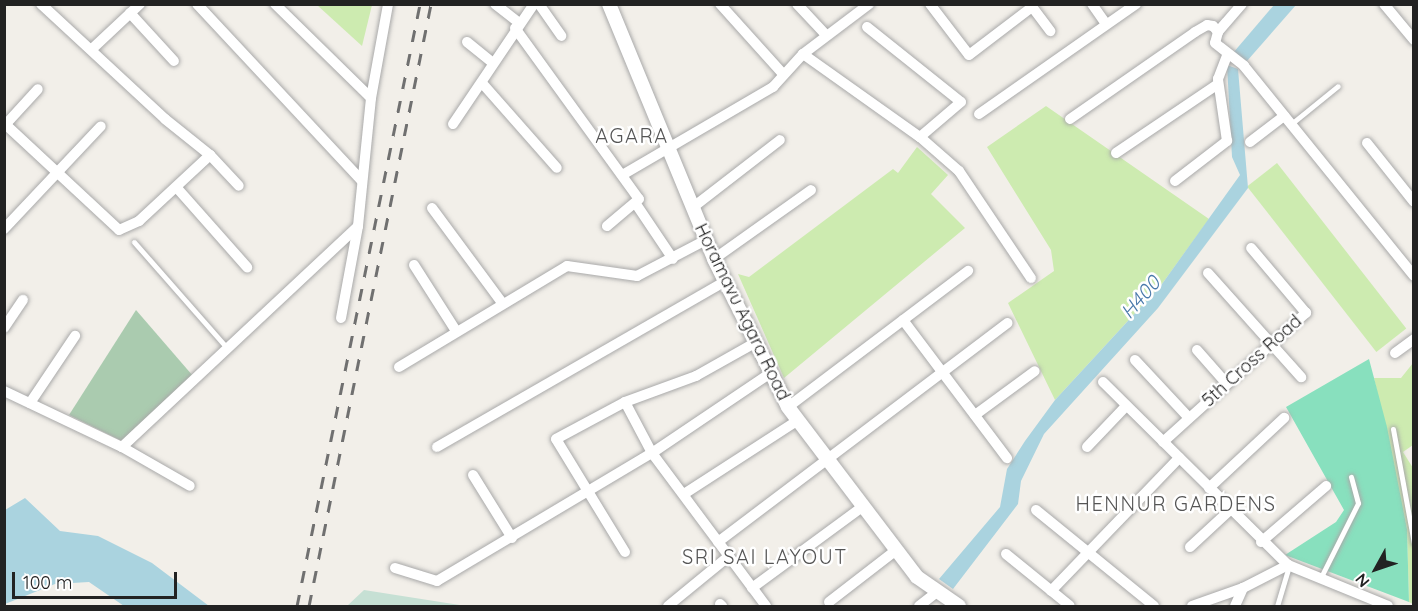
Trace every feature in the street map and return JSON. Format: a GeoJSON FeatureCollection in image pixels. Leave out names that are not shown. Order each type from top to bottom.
{"type":"FeatureCollection","features":[{"type":"Feature","properties":{"kind":"street"},"geometry":{"type":"LineString","coordinates":[[41,4],[165,119],[210,155],[239,186]]}},
{"type":"Feature","properties":{"kind":"street"},"geometry":{"type":"LineString","coordinates":[[92,49],[140,4]]}},
{"type":"Feature","properties":{"kind":"street"},"geometry":{"type":"LineString","coordinates":[[197,4],[362,181]]}},
{"type":"Feature","properties":{"kind":"street"},"geometry":{"type":"LineString","coordinates":[[275,4],[371,98]]}},
{"type":"Feature","properties":{"kind":"street"},"geometry":{"type":"LineString","coordinates":[[341,318],[358,226],[371,98],[388,4]]}},
{"type":"Feature","properties":{"kind":"street"},"geometry":{"type":"LineString","coordinates":[[495,4],[517,25],[624,174],[639,199],[636,204],[607,226]]}},
{"type":"Feature","properties":{"kind":"street"},"geometry":{"type":"LineString","coordinates":[[453,124],[482,83],[492,62],[534,4]]}},
{"type":"Feature","properties":{"kind":"street"},"geometry":{"type":"LineString","coordinates":[[539,4],[561,36]]}},
{"type":"Feature","properties":{"kind":"street","name":"Horamavu Agara Road"},"geometry":{"type":"LineString","coordinates":[[609,4],[724,282],[753,344],[788,407],[861,508],[917,577],[959,606]]}},
{"type":"Feature","properties":{"kind":"street"},"geometry":{"type":"LineString","coordinates":[[720,4],[783,74]]}},
{"type":"Feature","properties":{"kind":"street"},"geometry":{"type":"LineString","coordinates":[[797,4],[826,35]]}},
{"type":"Feature","properties":{"kind":"street"},"geometry":{"type":"LineString","coordinates":[[624,174],[773,87],[803,54],[868,4]]}},
{"type":"Feature","properties":{"kind":"street"},"geometry":{"type":"LineString","coordinates":[[930,4],[969,55],[1031,6],[1050,31]]}},
{"type":"Feature","properties":{"kind":"street"},"geometry":{"type":"LineString","coordinates":[[1092,4],[1106,24]]}},
{"type":"Feature","properties":{"kind":"street"},"geometry":{"type":"LineString","coordinates":[[979,114],[1136,4]]}},
{"type":"Feature","properties":{"kind":"street"},"geometry":{"type":"LineString","coordinates":[[1242,4],[1218,32],[1215,43],[1229,57],[1244,66],[1413,276]]}},
{"type":"Feature","properties":{"kind":"street"},"geometry":{"type":"LineString","coordinates":[[1384,4],[1413,40]]}},
{"type":"Feature","properties":{"kind":"street"},"geometry":{"type":"LineString","coordinates":[[130,13],[174,61]]}},
{"type":"Feature","properties":{"kind":"street"},"geometry":{"type":"LineString","coordinates":[[1070,119],[1195,32],[1207,25],[1218,32]]}},
{"type":"Feature","properties":{"kind":"street"},"geometry":{"type":"LineString","coordinates":[[867,27],[961,102],[920,137]]}},
{"type":"Feature","properties":{"kind":"street"},"geometry":{"type":"LineString","coordinates":[[466,42],[492,62]]}},
{"type":"Feature","properties":{"kind":"street"},"geometry":{"type":"LineString","coordinates":[[803,54],[920,137],[959,171],[1031,278]]}},
{"type":"Feature","properties":{"kind":"street"},"geometry":{"type":"LineString","coordinates":[[1175,181],[1227,141],[1218,84],[1229,57]]}},
{"type":"Feature","properties":{"kind":"street"},"geometry":{"type":"LineString","coordinates":[[482,83],[556,168]]}},
{"type":"Feature","properties":{"kind":"street"},"geometry":{"type":"LineString","coordinates":[[1116,153],[1218,84]]}},
{"type":"Feature","properties":{"kind":"street"},"geometry":{"type":"LineString","coordinates":[[38,89],[5,124],[56,174],[119,230],[139,221],[210,155]]}},
{"type":"Feature","properties":{"kind":"street"},"geometry":{"type":"LineString","coordinates":[[1250,142],[1288,120]]}},
{"type":"Feature","properties":{"kind":"street"},"geometry":{"type":"LineString","coordinates":[[4,229],[101,126]]}},
{"type":"Feature","properties":{"kind":"street"},"geometry":{"type":"LineString","coordinates":[[692,208],[780,140]]}},
{"type":"Feature","properties":{"kind":"street"},"geometry":{"type":"LineString","coordinates":[[1367,143],[1413,202]]}},
{"type":"Feature","properties":{"kind":"street"},"geometry":{"type":"LineString","coordinates":[[177,188],[248,267]]}},
{"type":"Feature","properties":{"kind":"street"},"geometry":{"type":"LineString","coordinates":[[714,259],[812,190]]}},
{"type":"Feature","properties":{"kind":"street"},"geometry":{"type":"LineString","coordinates":[[636,204],[673,259]]}},
{"type":"Feature","properties":{"kind":"street"},"geometry":{"type":"LineString","coordinates":[[432,208],[503,304]]}},
{"type":"Feature","properties":{"kind":"street"},"geometry":{"type":"LineString","coordinates":[[122,447],[358,226]]}},
{"type":"Feature","properties":{"kind":"street"},"geometry":{"type":"LineString","coordinates":[[399,367],[567,266],[637,276],[706,240]]}},
{"type":"Feature","properties":{"kind":"street","name":"5th Cross Road"},"geometry":{"type":"LineString","coordinates":[[1162,442],[1306,313],[1251,248]]}},
{"type":"Feature","properties":{"kind":"street"},"geometry":{"type":"LineString","coordinates":[[414,265],[456,331]]}},
{"type":"Feature","properties":{"kind":"street"},"geometry":{"type":"LineString","coordinates":[[788,407],[968,271]]}},
{"type":"Feature","properties":{"kind":"street"},"geometry":{"type":"LineString","coordinates":[[1208,273],[1301,377]]}},
{"type":"Feature","properties":{"kind":"street"},"geometry":{"type":"LineString","coordinates":[[437,447],[724,282]]}},
{"type":"Feature","properties":{"kind":"street"},"geometry":{"type":"LineString","coordinates":[[4,328],[24,300]]}},
{"type":"Feature","properties":{"kind":"street"},"geometry":{"type":"LineString","coordinates":[[903,320],[1007,458]]}},
{"type":"Feature","properties":{"kind":"street"},"geometry":{"type":"LineString","coordinates":[[718,542],[1008,323]]}},
{"type":"Feature","properties":{"kind":"street"},"geometry":{"type":"LineString","coordinates":[[30,403],[75,336]]}},
{"type":"Feature","properties":{"kind":"street"},"geometry":{"type":"LineString","coordinates":[[1395,353],[1413,339]]}},
{"type":"Feature","properties":{"kind":"street"},"geometry":{"type":"LineString","coordinates":[[625,552],[556,439],[625,402],[696,376],[753,344]]}},
{"type":"Feature","properties":{"kind":"street"},"geometry":{"type":"LineString","coordinates":[[1197,350],[1226,383]]}},
{"type":"Feature","properties":{"kind":"street"},"geometry":{"type":"LineString","coordinates":[[1135,360],[1189,418]]}},
{"type":"Feature","properties":{"kind":"street"},"geometry":{"type":"LineString","coordinates":[[975,415],[1035,371]]}},
{"type":"Feature","properties":{"kind":"street"},"geometry":{"type":"LineString","coordinates":[[395,568],[437,581],[652,453],[769,374]]}},
{"type":"Feature","properties":{"kind":"street"},"geometry":{"type":"LineString","coordinates":[[1102,382],[1262,542],[1289,565],[1320,580],[1388,606]]}},
{"type":"Feature","properties":{"kind":"street"},"geometry":{"type":"LineString","coordinates":[[4,391],[122,447],[190,486]]}},
{"type":"Feature","properties":{"kind":"street"},"geometry":{"type":"LineString","coordinates":[[625,402],[652,453],[766,606]]}},
{"type":"Feature","properties":{"kind":"street"},"geometry":{"type":"LineString","coordinates":[[1087,447],[1126,406]]}},
{"type":"Feature","properties":{"kind":"street"},"geometry":{"type":"LineString","coordinates":[[1209,488],[1284,418]]}},
{"type":"Feature","properties":{"kind":"street"},"geometry":{"type":"LineString","coordinates":[[684,494],[797,421]]}},
{"type":"Feature","properties":{"kind":"street"},"geometry":{"type":"LineString","coordinates":[[1051,591],[1179,458]]}},
{"type":"Feature","properties":{"kind":"street"},"geometry":{"type":"LineString","coordinates":[[473,475],[512,538]]}},
{"type":"Feature","properties":{"kind":"street"},"geometry":{"type":"LineString","coordinates":[[1262,542],[1326,486]]}},
{"type":"Feature","properties":{"kind":"street"},"geometry":{"type":"LineString","coordinates":[[752,588],[861,508]]}},
{"type":"Feature","properties":{"kind":"street"},"geometry":{"type":"LineString","coordinates":[[1036,510],[1087,554],[1154,606]]}},
{"type":"Feature","properties":{"kind":"street"},"geometry":{"type":"LineString","coordinates":[[1190,547],[1230,510]]}},
{"type":"Feature","properties":{"kind":"street"},"geometry":{"type":"LineString","coordinates":[[829,602],[895,550]]}},
{"type":"Feature","properties":{"kind":"street"},"geometry":{"type":"LineString","coordinates":[[1006,554],[1070,606]]}},
{"type":"Feature","properties":{"kind":"street"},"geometry":{"type":"LineString","coordinates":[[668,606],[729,556]]}},
{"type":"Feature","properties":{"kind":"street"},"geometry":{"type":"LineString","coordinates":[[1192,606],[1243,588],[1289,565]]}},
{"type":"Feature","properties":{"kind":"street"},"geometry":{"type":"LineString","coordinates":[[1235,606],[1243,588]]}},
{"type":"Feature","properties":{"kind":"street"},"geometry":{"type":"LineString","coordinates":[[919,606],[937,592]]}},
{"type":"Feature","properties":{"kind":"lane"},"geometry":{"type":"LineString","coordinates":[[1288,120],[1338,86]]}},
{"type":"Feature","properties":{"kind":"lane"},"geometry":{"type":"LineString","coordinates":[[134,242],[228,350]]}},
{"type":"Feature","properties":{"kind":"lane"},"geometry":{"type":"LineString","coordinates":[[1392,429],[1413,543]]}},
{"type":"Feature","properties":{"kind":"lane"},"geometry":{"type":"LineString","coordinates":[[1320,580],[1358,503],[1351,477]]}},
{"type":"Feature","properties":{"kind":"lane"},"geometry":{"type":"LineString","coordinates":[[1277,606],[1289,565]]}},
{"type":"Feature","properties":{"kind":"green space"},"geometry":{"type":"Polygon","coordinates":[[[317,5],[372,5],[362,46],[317,5]]]}},
{"type":"Feature","properties":{"kind":"green space"},"geometry":{"type":"Polygon","coordinates":[[[1046,106],[1209,219],[1162,284],[1055,400],[1008,303],[1054,271],[1051,250],[987,147],[1046,106]]]}},
{"type":"Feature","properties":{"kind":"green space"},"geometry":{"type":"Polygon","coordinates":[[[917,147],[948,175],[931,194],[965,228],[784,378],[738,274],[749,277],[893,169],[898,173],[917,147]]]}},
{"type":"Feature","properties":{"kind":"green space"},"geometry":{"type":"Polygon","coordinates":[[[1277,163],[1406,328],[1376,352],[1247,186],[1277,163]]]}},
{"type":"Feature","properties":{"kind":"green space"},"geometry":{"type":"Polygon","coordinates":[[[136,310],[193,376],[122,441],[69,415],[136,310]]]}},
{"type":"Feature","properties":{"kind":"green space"},"geometry":{"type":"Polygon","coordinates":[[[1369,359],[1387,427],[1407,529],[1409,602],[1285,555],[1336,522],[1344,510],[1286,407],[1369,359]]]}},
{"type":"Feature","properties":{"kind":"green space"},"geometry":{"type":"Polygon","coordinates":[[[1413,363],[1413,445],[1403,452],[1413,468],[1413,604],[1409,602],[1407,529],[1374,378],[1401,378],[1413,363]]]}},
{"type":"Feature","properties":{"kind":"green space"},"geometry":{"type":"Polygon","coordinates":[[[364,590],[466,606],[347,606],[364,590]]]}},
{"type":"Feature","properties":{"kind":"water"},"geometry":{"type":"Polygon","coordinates":[[[1274,5],[1296,5],[1247,61],[1233,53],[1274,5]]]}},
{"type":"Feature","properties":{"kind":"water"},"geometry":{"type":"Polygon","coordinates":[[[1227,65],[1238,69],[1248,188],[1158,308],[1044,434],[1021,481],[1018,504],[953,589],[939,579],[1000,507],[1007,469],[1025,441],[1055,400],[1162,284],[1240,175],[1232,157],[1227,65]]]}},
{"type":"Feature","properties":{"kind":"water"},"geometry":{"type":"Polygon","coordinates":[[[25,498],[60,531],[98,536],[152,563],[209,606],[124,606],[89,582],[55,584],[5,604],[5,510],[25,498]]]}},
{"type":"Feature","properties":{"kind":"railway"},"geometry":{"type":"LineString","coordinates":[[297,606],[420,4]]}},
{"type":"Feature","properties":{"kind":"railway"},"geometry":{"type":"LineString","coordinates":[[309,606],[431,4]]}},
{"type":"Feature","properties":{"kind":"district","name":"AGARA"},"geometry":{"type":"Point","coordinates":[632,135]}},
{"type":"Feature","properties":{"kind":"district","name":"HENNUR GARDENS"},"geometry":{"type":"Point","coordinates":[1176,503]}},
{"type":"Feature","properties":{"kind":"district","name":"SRI SAI LAYOUT"},"geometry":{"type":"Point","coordinates":[765,556]}},
{"type":"Feature","properties":{"kind":"water label","name":"H400"},"geometry":{"type":"Point","coordinates":[1140,297]}}]}
